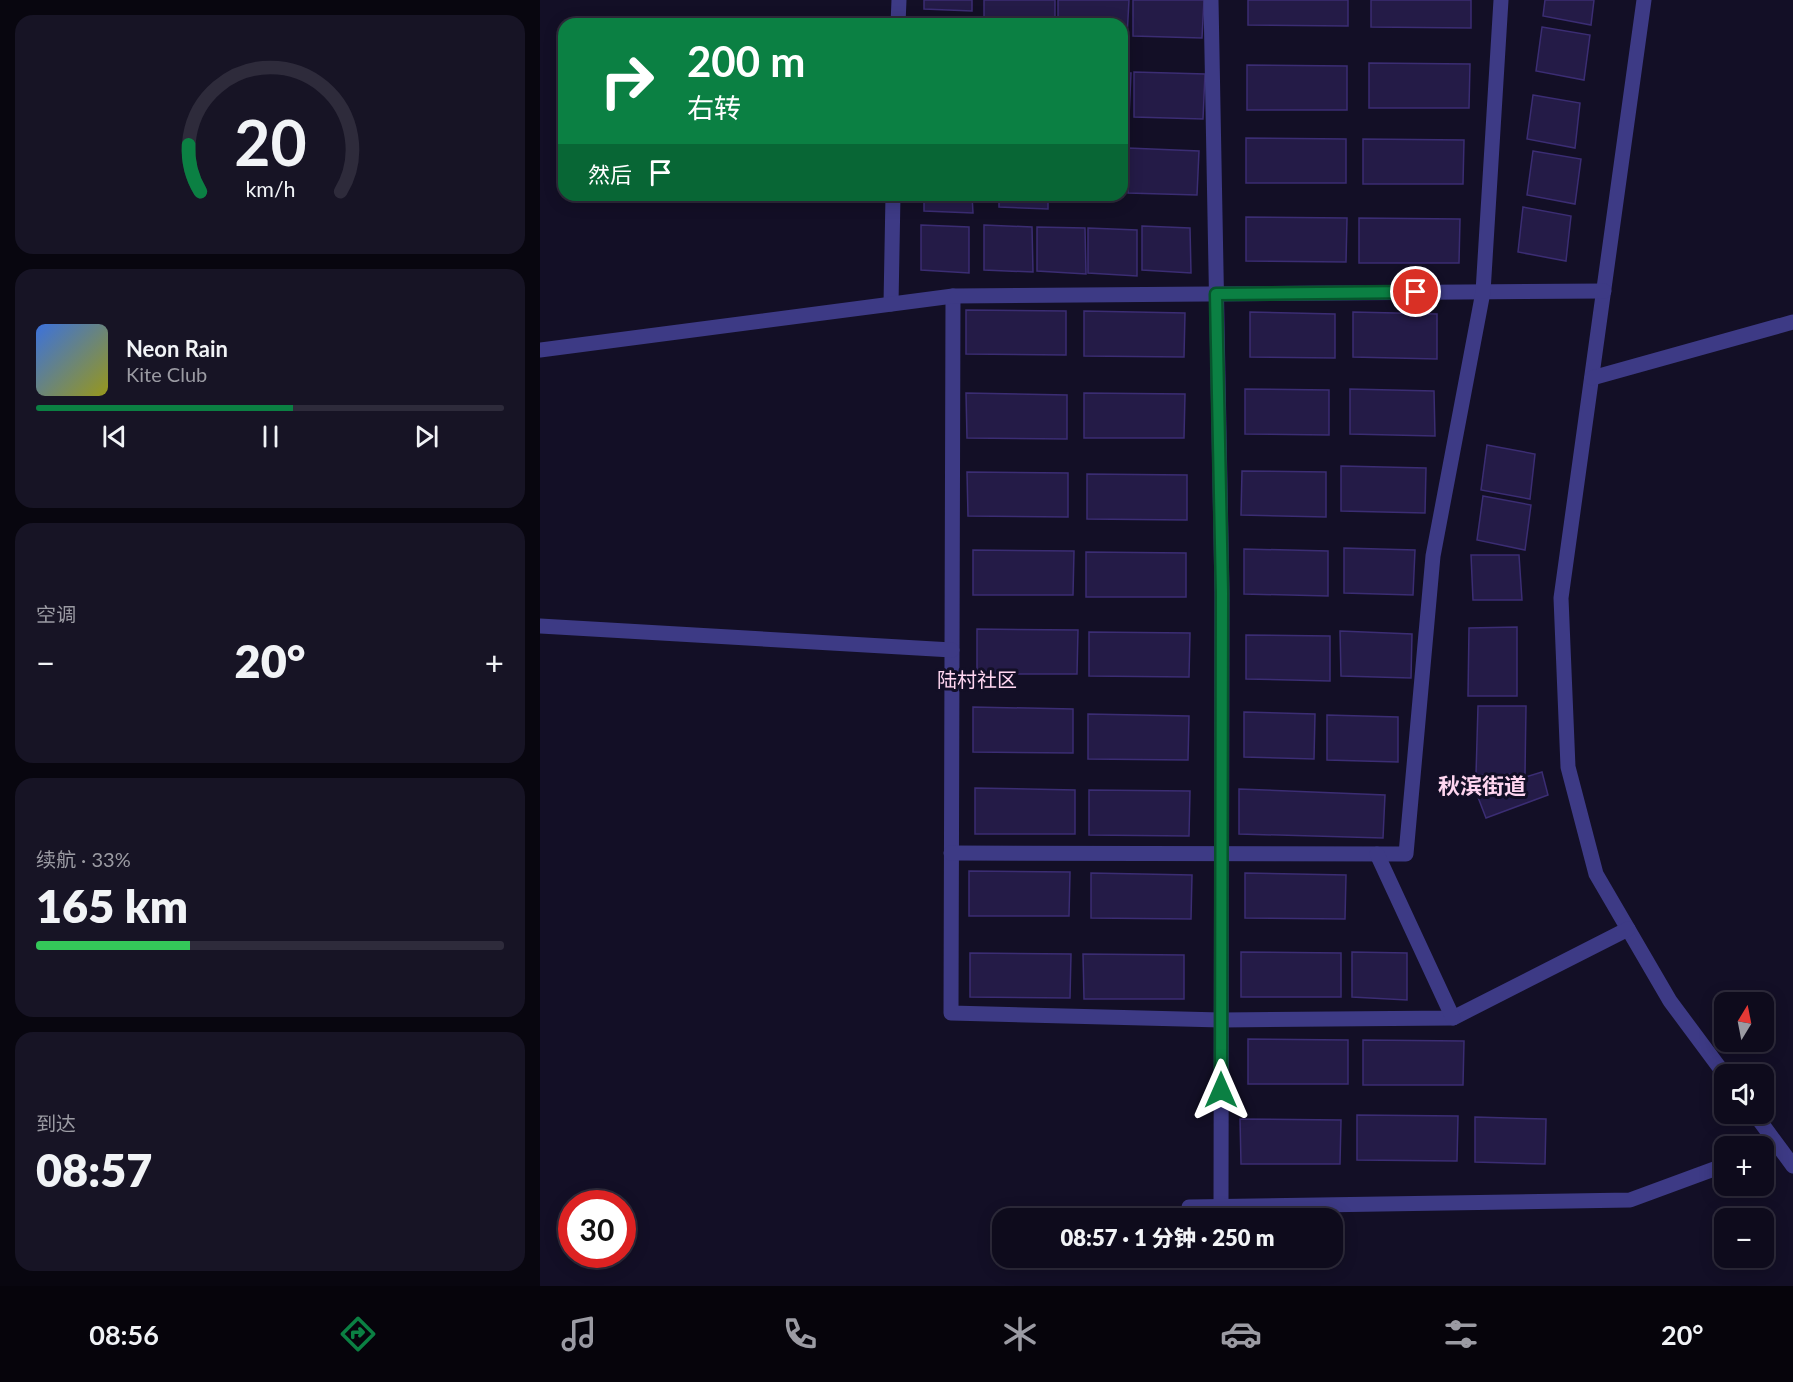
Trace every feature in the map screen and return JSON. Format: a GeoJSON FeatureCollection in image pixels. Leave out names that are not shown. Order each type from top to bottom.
{"type":"FeatureCollection","features":[{"type":"Feature","properties":{"kind":"street"},"geometry":{"type":"LineString","coordinates":[[898,18],[899,0]]}},
{"type":"Feature","properties":{"kind":"street"},"geometry":{"type":"LineString","coordinates":[[1211,0],[1222,593],[1221,1206]]}},
{"type":"Feature","properties":{"kind":"street"},"geometry":{"type":"LineString","coordinates":[[951,853],[1406,854],[1433,556],[1483,292],[1501,0]]}},
{"type":"Feature","properties":{"kind":"street"},"geometry":{"type":"LineString","coordinates":[[1644,0],[1561,598],[1568,767],[1596,874],[1670,1001],[1717,1064]]}},
{"type":"Feature","properties":{"kind":"street"},"geometry":{"type":"LineString","coordinates":[[891,304],[894,201]]}},
{"type":"Feature","properties":{"kind":"street"},"geometry":{"type":"LineString","coordinates":[[540,350],[953,296],[1604,291]]}},
{"type":"Feature","properties":{"kind":"street"},"geometry":{"type":"LineString","coordinates":[[953,296],[951,1013],[1221,1020],[1453,1018],[1628,929]]}},
{"type":"Feature","properties":{"kind":"street"},"geometry":{"type":"LineString","coordinates":[[1592,378],[1793,322]]}},
{"type":"Feature","properties":{"kind":"street"},"geometry":{"type":"LineString","coordinates":[[540,626],[952,650]]}},
{"type":"Feature","properties":{"kind":"street"},"geometry":{"type":"LineString","coordinates":[[1377,854],[1453,1018]]}},
{"type":"Feature","properties":{"kind":"street"},"geometry":{"type":"LineString","coordinates":[[1774,1151],[1793,1166]]}},
{"type":"Feature","properties":{"kind":"street"},"geometry":{"type":"LineString","coordinates":[[1189,1207],[1630,1200],[1714,1169]]}},
{"type":"Feature","properties":{"kind":"building"},"geometry":{"type":"Polygon","coordinates":[[[924,0],[972,0],[972,11],[924,9],[924,0]]]}},
{"type":"Feature","properties":{"kind":"building"},"geometry":{"type":"Polygon","coordinates":[[[984,0],[1055,0],[1055,18],[984,18],[984,0]]]}},
{"type":"Feature","properties":{"kind":"building"},"geometry":{"type":"Polygon","coordinates":[[[1058,0],[1129,0],[1128,18],[1058,18],[1058,0]]]}},
{"type":"Feature","properties":{"kind":"building"},"geometry":{"type":"Polygon","coordinates":[[[1133,0],[1204,0],[1202,38],[1133,36],[1133,0]]]}},
{"type":"Feature","properties":{"kind":"building"},"geometry":{"type":"Polygon","coordinates":[[[1248,0],[1348,0],[1348,26],[1248,25],[1248,0]]]}},
{"type":"Feature","properties":{"kind":"building"},"geometry":{"type":"Polygon","coordinates":[[[1371,0],[1471,0],[1471,28],[1371,27],[1371,0]]]}},
{"type":"Feature","properties":{"kind":"building"},"geometry":{"type":"Polygon","coordinates":[[[1545,0],[1594,0],[1591,25],[1543,16],[1545,0]]]}},
{"type":"Feature","properties":{"kind":"building"},"geometry":{"type":"Polygon","coordinates":[[[1542,27],[1590,35],[1584,80],[1536,71],[1542,27]]]}},
{"type":"Feature","properties":{"kind":"building"},"geometry":{"type":"Polygon","coordinates":[[[1369,63],[1470,64],[1469,108],[1369,108],[1369,63]]]}},
{"type":"Feature","properties":{"kind":"building"},"geometry":{"type":"Polygon","coordinates":[[[1247,65],[1347,66],[1347,110],[1247,110],[1247,65]]]}},
{"type":"Feature","properties":{"kind":"building"},"geometry":{"type":"Polygon","coordinates":[[[1134,72],[1205,74],[1203,119],[1134,117],[1134,72]]]}},
{"type":"Feature","properties":{"kind":"building"},"geometry":{"type":"Polygon","coordinates":[[[1128,73],[1131,73],[1129,117],[1128,73]]]}},
{"type":"Feature","properties":{"kind":"building"},"geometry":{"type":"Polygon","coordinates":[[[1533,95],[1580,103],[1575,148],[1527,139],[1533,95]]]}},
{"type":"Feature","properties":{"kind":"building"},"geometry":{"type":"Polygon","coordinates":[[[1246,138],[1346,139],[1346,183],[1246,183],[1246,138]]]}},
{"type":"Feature","properties":{"kind":"building"},"geometry":{"type":"Polygon","coordinates":[[[1363,139],[1464,140],[1463,184],[1363,184],[1363,139]]]}},
{"type":"Feature","properties":{"kind":"building"},"geometry":{"type":"Polygon","coordinates":[[[1128,148],[1199,151],[1197,195],[1128,193],[1128,148]]]}},
{"type":"Feature","properties":{"kind":"building"},"geometry":{"type":"Polygon","coordinates":[[[1533,151],[1581,159],[1575,204],[1527,195],[1533,151]]]}},
{"type":"Feature","properties":{"kind":"building"},"geometry":{"type":"Polygon","coordinates":[[[924,201],[972,201],[973,213],[924,211],[924,201]]]}},
{"type":"Feature","properties":{"kind":"building"},"geometry":{"type":"Polygon","coordinates":[[[999,201],[1048,201],[1048,209],[999,207],[999,201]]]}},
{"type":"Feature","properties":{"kind":"building"},"geometry":{"type":"Polygon","coordinates":[[[1523,207],[1571,216],[1566,261],[1518,252],[1523,207]]]}},
{"type":"Feature","properties":{"kind":"building"},"geometry":{"type":"Polygon","coordinates":[[[1246,217],[1347,218],[1346,262],[1246,261],[1246,217]]]}},
{"type":"Feature","properties":{"kind":"building"},"geometry":{"type":"Polygon","coordinates":[[[1359,218],[1460,219],[1459,263],[1359,263],[1359,218]]]}},
{"type":"Feature","properties":{"kind":"building"},"geometry":{"type":"Polygon","coordinates":[[[921,225],[969,227],[969,273],[921,270],[921,225]]]}},
{"type":"Feature","properties":{"kind":"building"},"geometry":{"type":"Polygon","coordinates":[[[984,225],[1032,227],[1033,272],[984,270],[984,225]]]}},
{"type":"Feature","properties":{"kind":"building"},"geometry":{"type":"Polygon","coordinates":[[[1142,226],[1190,228],[1191,273],[1142,270],[1142,226]]]}},
{"type":"Feature","properties":{"kind":"building"},"geometry":{"type":"Polygon","coordinates":[[[1037,227],[1085,228],[1086,274],[1037,271],[1037,227]]]}},
{"type":"Feature","properties":{"kind":"building"},"geometry":{"type":"Polygon","coordinates":[[[1088,228],[1137,230],[1137,276],[1088,273],[1088,228]]]}},
{"type":"Feature","properties":{"kind":"building"},"geometry":{"type":"Polygon","coordinates":[[[966,310],[1066,311],[1066,355],[966,354],[966,310]]]}},
{"type":"Feature","properties":{"kind":"building"},"geometry":{"type":"Polygon","coordinates":[[[1084,311],[1185,313],[1184,357],[1084,356],[1084,311]]]}},
{"type":"Feature","properties":{"kind":"building"},"geometry":{"type":"Polygon","coordinates":[[[1250,312],[1335,314],[1335,358],[1250,357],[1250,312]]]}},
{"type":"Feature","properties":{"kind":"building"},"geometry":{"type":"Polygon","coordinates":[[[1353,312],[1437,314],[1437,359],[1353,357],[1353,312]]]}},
{"type":"Feature","properties":{"kind":"building"},"geometry":{"type":"Polygon","coordinates":[[[1245,389],[1329,390],[1329,435],[1245,434],[1245,389]]]}},
{"type":"Feature","properties":{"kind":"building"},"geometry":{"type":"Polygon","coordinates":[[[1350,389],[1434,391],[1435,436],[1350,434],[1350,389]]]}},
{"type":"Feature","properties":{"kind":"building"},"geometry":{"type":"Polygon","coordinates":[[[966,393],[1067,395],[1067,439],[967,438],[966,393]]]}},
{"type":"Feature","properties":{"kind":"building"},"geometry":{"type":"Polygon","coordinates":[[[1084,393],[1185,394],[1184,438],[1084,438],[1084,393]]]}},
{"type":"Feature","properties":{"kind":"building"},"geometry":{"type":"Polygon","coordinates":[[[1487,445],[1535,454],[1530,499],[1481,490],[1487,445]]]}},
{"type":"Feature","properties":{"kind":"building"},"geometry":{"type":"Polygon","coordinates":[[[1341,466],[1426,468],[1425,513],[1341,511],[1341,466]]]}},
{"type":"Feature","properties":{"kind":"building"},"geometry":{"type":"Polygon","coordinates":[[[1242,471],[1326,472],[1326,517],[1241,515],[1242,471]]]}},
{"type":"Feature","properties":{"kind":"building"},"geometry":{"type":"Polygon","coordinates":[[[967,472],[1068,473],[1068,517],[968,516],[967,472]]]}},
{"type":"Feature","properties":{"kind":"building"},"geometry":{"type":"Polygon","coordinates":[[[1087,474],[1187,475],[1187,520],[1087,519],[1087,474]]]}},
{"type":"Feature","properties":{"kind":"building"},"geometry":{"type":"Polygon","coordinates":[[[1483,496],[1531,505],[1525,550],[1477,540],[1483,496]]]}},
{"type":"Feature","properties":{"kind":"building"},"geometry":{"type":"Polygon","coordinates":[[[1344,548],[1415,550],[1413,595],[1344,593],[1344,548]]]}},
{"type":"Feature","properties":{"kind":"building"},"geometry":{"type":"Polygon","coordinates":[[[1244,549],[1328,551],[1328,596],[1244,594],[1244,549]]]}},
{"type":"Feature","properties":{"kind":"building"},"geometry":{"type":"Polygon","coordinates":[[[973,550],[1074,551],[1073,595],[973,595],[973,550]]]}},
{"type":"Feature","properties":{"kind":"building"},"geometry":{"type":"Polygon","coordinates":[[[1086,552],[1186,553],[1186,597],[1086,597],[1086,552]]]}},
{"type":"Feature","properties":{"kind":"building"},"geometry":{"type":"Polygon","coordinates":[[[1471,555],[1519,555],[1522,600],[1473,600],[1471,555]]]}},
{"type":"Feature","properties":{"kind":"building"},"geometry":{"type":"Polygon","coordinates":[[[1517,627],[1517,696],[1468,696],[1469,628],[1517,627]]]}},
{"type":"Feature","properties":{"kind":"building"},"geometry":{"type":"Polygon","coordinates":[[[977,629],[1078,630],[1077,674],[977,674],[977,629]]]}},
{"type":"Feature","properties":{"kind":"building"},"geometry":{"type":"Polygon","coordinates":[[[1340,631],[1412,634],[1411,678],[1341,676],[1340,631]]]}},
{"type":"Feature","properties":{"kind":"building"},"geometry":{"type":"Polygon","coordinates":[[[1089,632],[1190,633],[1189,677],[1089,676],[1089,632]]]}},
{"type":"Feature","properties":{"kind":"building"},"geometry":{"type":"Polygon","coordinates":[[[1246,635],[1330,636],[1330,681],[1246,679],[1246,635]]]}},
{"type":"Feature","properties":{"kind":"building"},"geometry":{"type":"Polygon","coordinates":[[[1478,706],[1526,706],[1525,774],[1476,775],[1478,706]]]}},
{"type":"Feature","properties":{"kind":"building"},"geometry":{"type":"Polygon","coordinates":[[[973,707],[1073,709],[1073,753],[973,752],[973,707]]]}},
{"type":"Feature","properties":{"kind":"building"},"geometry":{"type":"Polygon","coordinates":[[[1244,712],[1315,714],[1314,759],[1244,757],[1244,712]]]}},
{"type":"Feature","properties":{"kind":"building"},"geometry":{"type":"Polygon","coordinates":[[[1088,714],[1189,716],[1188,760],[1088,759],[1088,714]]]}},
{"type":"Feature","properties":{"kind":"building"},"geometry":{"type":"Polygon","coordinates":[[[1327,715],[1398,717],[1398,762],[1327,760],[1327,715]]]}},
{"type":"Feature","properties":{"kind":"building"},"geometry":{"type":"Polygon","coordinates":[[[1542,772],[1548,795],[1486,818],[1476,792],[1542,772]]]}},
{"type":"Feature","properties":{"kind":"building"},"geometry":{"type":"Polygon","coordinates":[[[975,788],[1075,790],[1075,834],[975,834],[975,788]]]}},
{"type":"Feature","properties":{"kind":"building"},"geometry":{"type":"Polygon","coordinates":[[[1239,789],[1385,795],[1383,838],[1239,834],[1239,789]]]}},
{"type":"Feature","properties":{"kind":"building"},"geometry":{"type":"Polygon","coordinates":[[[1089,790],[1190,791],[1189,836],[1089,835],[1089,790]]]}},
{"type":"Feature","properties":{"kind":"building"},"geometry":{"type":"Polygon","coordinates":[[[969,871],[1070,872],[1069,916],[969,916],[969,871]]]}},
{"type":"Feature","properties":{"kind":"building"},"geometry":{"type":"Polygon","coordinates":[[[1091,873],[1192,875],[1191,919],[1091,918],[1091,873]]]}},
{"type":"Feature","properties":{"kind":"building"},"geometry":{"type":"Polygon","coordinates":[[[1245,873],[1346,875],[1345,919],[1245,918],[1245,873]]]}},
{"type":"Feature","properties":{"kind":"building"},"geometry":{"type":"Polygon","coordinates":[[[1241,952],[1341,953],[1341,997],[1241,997],[1241,952]]]}},
{"type":"Feature","properties":{"kind":"building"},"geometry":{"type":"Polygon","coordinates":[[[1352,952],[1407,953],[1407,1000],[1352,997],[1352,952]]]}},
{"type":"Feature","properties":{"kind":"building"},"geometry":{"type":"Polygon","coordinates":[[[970,953],[1071,954],[1070,998],[970,997],[970,953]]]}},
{"type":"Feature","properties":{"kind":"building"},"geometry":{"type":"Polygon","coordinates":[[[1083,954],[1184,955],[1184,999],[1084,999],[1083,954]]]}},
{"type":"Feature","properties":{"kind":"building"},"geometry":{"type":"Polygon","coordinates":[[[1248,1039],[1348,1040],[1348,1084],[1248,1084],[1248,1039]]]}},
{"type":"Feature","properties":{"kind":"building"},"geometry":{"type":"Polygon","coordinates":[[[1363,1040],[1464,1041],[1463,1085],[1363,1085],[1363,1040]]]}},
{"type":"Feature","properties":{"kind":"building"},"geometry":{"type":"Polygon","coordinates":[[[1357,1115],[1458,1116],[1457,1161],[1357,1160],[1357,1115]]]}},
{"type":"Feature","properties":{"kind":"building"},"geometry":{"type":"Polygon","coordinates":[[[1475,1117],[1546,1119],[1545,1164],[1475,1162],[1475,1117]]]}},
{"type":"Feature","properties":{"kind":"building"},"geometry":{"type":"Polygon","coordinates":[[[1240,1119],[1341,1120],[1340,1164],[1241,1164],[1240,1119]]]}},
{"type":"Feature","properties":{"kind":"district","name":"陆村社区"},"geometry":{"type":"Point","coordinates":[977,679]}},
{"type":"Feature","properties":{"kind":"district","name":"秋滨街道"},"geometry":{"type":"Point","coordinates":[1482,785]}},
{"type":"Feature","properties":{"kind":"route"},"geometry":{"type":"LineString","coordinates":[[1221,1090],[1222,593],[1216,294],[1416,292]]}}]}
